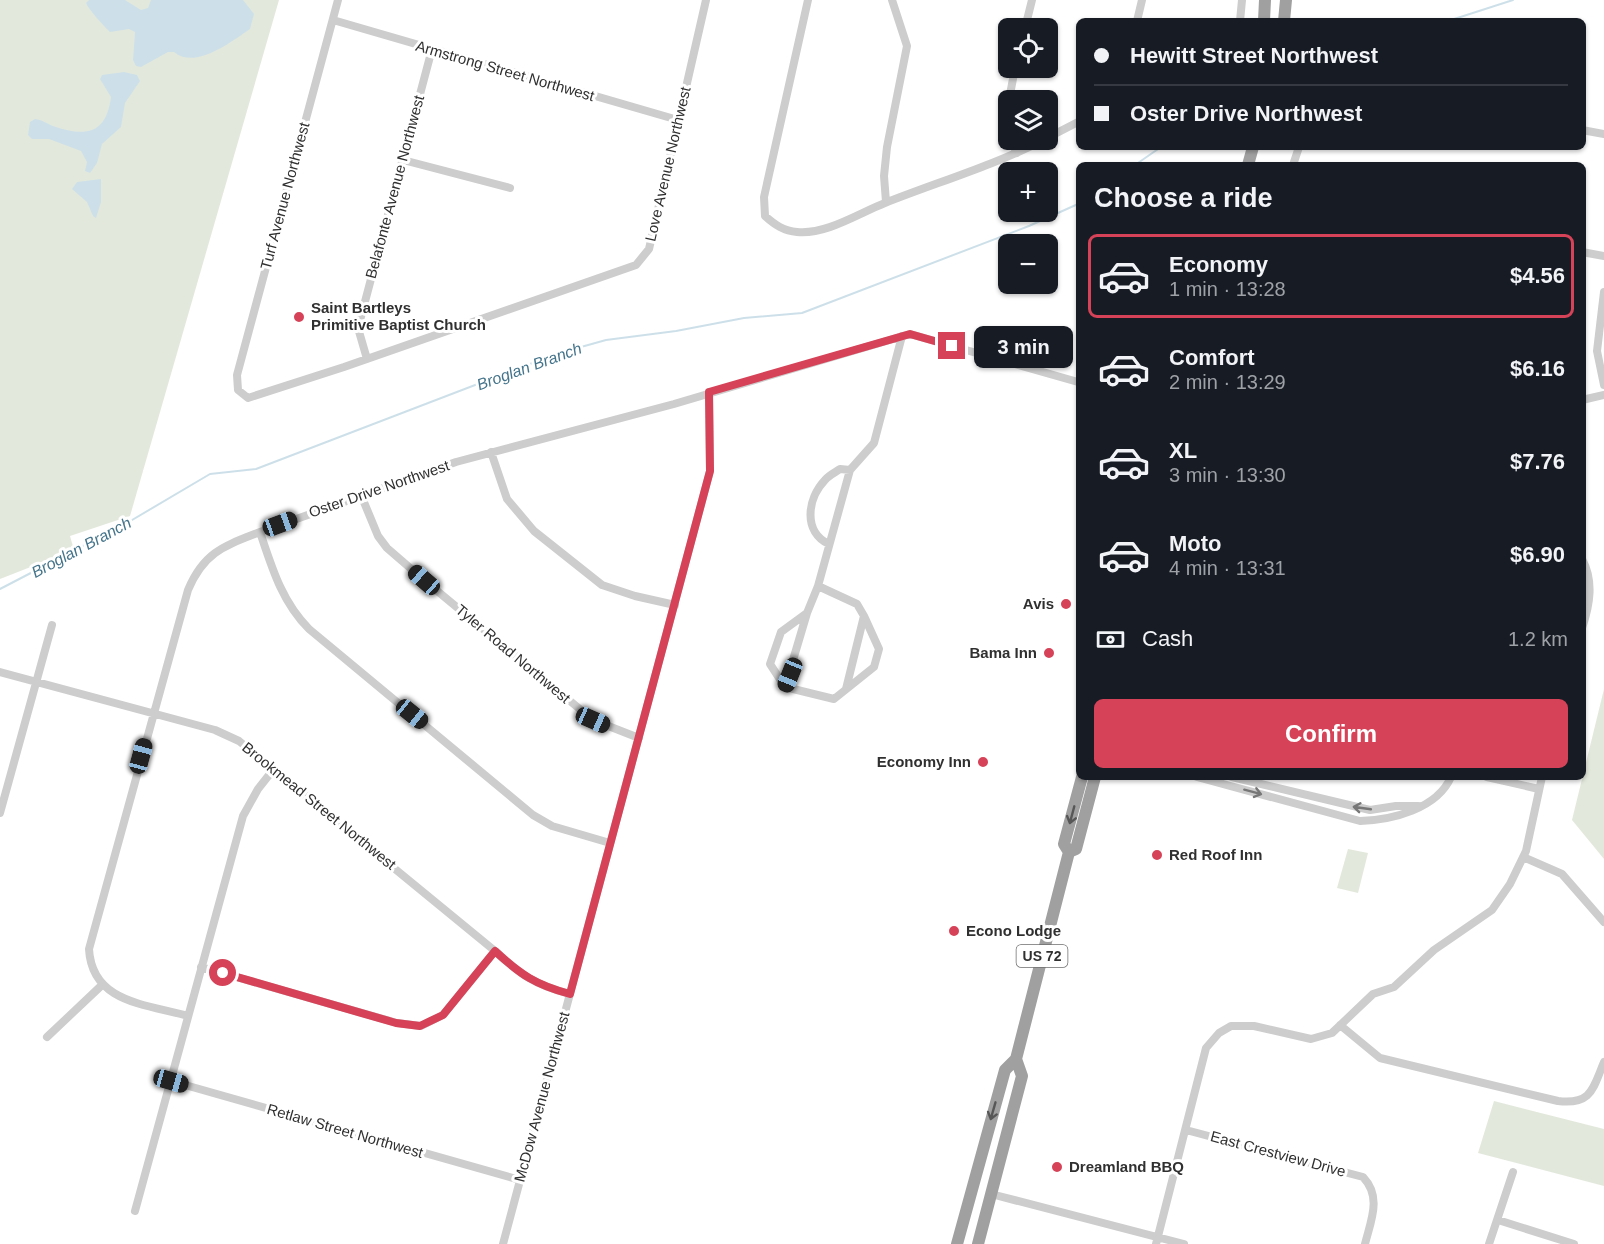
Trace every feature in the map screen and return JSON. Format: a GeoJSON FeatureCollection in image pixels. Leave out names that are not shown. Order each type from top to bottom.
{"type":"FeatureCollection","features":[{"type":"Feature","properties":{"kind":"highway"},"geometry":{"type":"LineString","coordinates":[[1264,18],[1265,0]]}},
{"type":"Feature","properties":{"kind":"highway"},"geometry":{"type":"LineString","coordinates":[[1284,18],[1286,0]]}},
{"type":"Feature","properties":{"kind":"highway","name":"US 72"},"geometry":{"type":"LineString","coordinates":[[957,1244],[1005,1070],[1016,1059],[1069,852],[1064,844],[1081,780]]}},
{"type":"Feature","properties":{"kind":"highway","name":"US 72"},"geometry":{"type":"LineString","coordinates":[[1069,852],[1076,849],[1094,780]]}},
{"type":"Feature","properties":{"kind":"highway","name":"US 72"},"geometry":{"type":"LineString","coordinates":[[978,1244],[1022,1076],[1016,1059]]}},
{"type":"Feature","properties":{"kind":"street","name":"Turf Avenue Northwest"},"geometry":{"type":"LineString","coordinates":[[240,392],[236,384],[237,375],[338,0]]}},
{"type":"Feature","properties":{"kind":"street","name":"Love Avenue Northwest"},"geometry":{"type":"LineString","coordinates":[[240,392],[248,398],[259,396],[636,265],[649,249],[706,0]]}},
{"type":"Feature","properties":{"kind":"street"},"geometry":{"type":"LineString","coordinates":[[808,0],[764,197],[765,216],[777,226],[799,232],[826,227],[1023,150]]}},
{"type":"Feature","properties":{"kind":"street"},"geometry":{"type":"LineString","coordinates":[[886,202],[884,176],[887,147],[908,46],[892,0]]}},
{"type":"Feature","properties":{"kind":"street"},"geometry":{"type":"LineString","coordinates":[[1028,18],[1032,0]]}},
{"type":"Feature","properties":{"kind":"street"},"geometry":{"type":"LineString","coordinates":[[1138,18],[1142,0]]}},
{"type":"Feature","properties":{"kind":"street"},"geometry":{"type":"LineString","coordinates":[[1240,18],[1242,0]]}},
{"type":"Feature","properties":{"kind":"street","name":"Armstrong Street Northwest"},"geometry":{"type":"LineString","coordinates":[[333,20],[678,120]]}},
{"type":"Feature","properties":{"kind":"street","name":"Belafonte Avenue Northwest"},"geometry":{"type":"LineString","coordinates":[[367,359],[358,328],[432,49]]}},
{"type":"Feature","properties":{"kind":"street"},"geometry":{"type":"LineString","coordinates":[[1058,132],[1076,123]]}},
{"type":"Feature","properties":{"kind":"street"},"geometry":{"type":"LineString","coordinates":[[1586,131],[1604,134]]}},
{"type":"Feature","properties":{"kind":"street"},"geometry":{"type":"LineString","coordinates":[[403,160],[510,188]]}},
{"type":"Feature","properties":{"kind":"street"},"geometry":{"type":"LineString","coordinates":[[1586,253],[1604,256]]}},
{"type":"Feature","properties":{"kind":"street"},"geometry":{"type":"LineString","coordinates":[[1604,292],[1597,351],[1604,384]]}},
{"type":"Feature","properties":{"kind":"street","name":"Oster Drive Northwest"},"geometry":{"type":"LineString","coordinates":[[102,985],[92,971],[89,949],[153,713],[194,575],[203,562],[219,549],[361,495],[491,452],[674,404],[910,334],[1076,381]]}},
{"type":"Feature","properties":{"kind":"street"},"geometry":{"type":"LineString","coordinates":[[785,687],[807,613],[818,586],[850,470],[874,443],[902,336]]}},
{"type":"Feature","properties":{"kind":"street","name":"McDow Avenue Northwest"},"geometry":{"type":"LineString","coordinates":[[503,1244],[710,471],[709,392]]}},
{"type":"Feature","properties":{"kind":"street"},"geometry":{"type":"LineString","coordinates":[[1586,399],[1604,395]]}},
{"type":"Feature","properties":{"kind":"street"},"geometry":{"type":"LineString","coordinates":[[491,452],[507,499],[534,531],[602,585],[635,596],[675,605]]}},
{"type":"Feature","properties":{"kind":"street"},"geometry":{"type":"LineString","coordinates":[[829,544],[818,538],[809,522],[813,501],[825,480],[840,469],[850,470]]}},
{"type":"Feature","properties":{"kind":"street","name":"Tyler Road Northwest"},"geometry":{"type":"LineString","coordinates":[[361,495],[378,537],[394,554],[593,720],[639,738]]}},
{"type":"Feature","properties":{"kind":"street"},"geometry":{"type":"LineString","coordinates":[[260,532],[281,591],[295,615],[309,629],[533,815],[552,826],[610,843]]}},
{"type":"Feature","properties":{"kind":"street"},"geometry":{"type":"LineString","coordinates":[[1586,566],[1589,571],[1590,595],[1586,612]]}},
{"type":"Feature","properties":{"kind":"street"},"geometry":{"type":"LineString","coordinates":[[807,613],[781,632],[770,664],[785,687],[834,699],[874,667],[879,650],[857,604],[818,586]]}},
{"type":"Feature","properties":{"kind":"street"},"geometry":{"type":"LineString","coordinates":[[846,689],[864,616]]}},
{"type":"Feature","properties":{"kind":"street"},"geometry":{"type":"LineString","coordinates":[[0,813],[52,625]]}},
{"type":"Feature","properties":{"kind":"street","name":"Brookmead Street Northwest"},"geometry":{"type":"LineString","coordinates":[[0,672],[37,680],[226,734],[252,750],[273,770],[495,951],[522,976],[544,988],[570,994]]}},
{"type":"Feature","properties":{"kind":"street"},"geometry":{"type":"LineString","coordinates":[[135,1211],[243,816],[258,789],[273,770]]}},
{"type":"Feature","properties":{"kind":"street"},"geometry":{"type":"LineString","coordinates":[[1208,780],[1360,821],[1380,820],[1420,806],[1435,799],[1446,788],[1450,780]]}},
{"type":"Feature","properties":{"kind":"street"},"geometry":{"type":"LineString","coordinates":[[1245,780],[1370,810],[1396,806],[1420,806]]}},
{"type":"Feature","properties":{"kind":"street"},"geometry":{"type":"LineString","coordinates":[[1500,780],[1539,789]]}},
{"type":"Feature","properties":{"kind":"street"},"geometry":{"type":"LineString","coordinates":[[1157,1240],[1206,1048],[1219,1033],[1231,1026],[1254,1026],[1311,1039],[1332,1034],[1373,994],[1394,987],[1434,950],[1492,910],[1510,884],[1523,857],[1541,780]]}},
{"type":"Feature","properties":{"kind":"street"},"geometry":{"type":"LineString","coordinates":[[1523,857],[1562,874],[1604,922]]}},
{"type":"Feature","properties":{"kind":"street"},"geometry":{"type":"LineString","coordinates":[[201,967],[396,1023],[420,1026],[443,1015],[495,951]]}},
{"type":"Feature","properties":{"kind":"street"},"geometry":{"type":"LineString","coordinates":[[47,1037],[102,985],[128,999],[188,1016]]}},
{"type":"Feature","properties":{"kind":"street"},"geometry":{"type":"LineString","coordinates":[[1340,1025],[1380,1058],[1567,1102],[1575,1103],[1591,1094],[1604,1062]]}},
{"type":"Feature","properties":{"kind":"street","name":"Retlaw Street Northwest"},"geometry":{"type":"LineString","coordinates":[[171,1081],[520,1180]]}},
{"type":"Feature","properties":{"kind":"street","name":"East Crestview Drive"},"geometry":{"type":"LineString","coordinates":[[1186,1130],[1363,1177],[1375,1196],[1365,1244]]}},
{"type":"Feature","properties":{"kind":"street"},"geometry":{"type":"LineString","coordinates":[[1489,1244],[1513,1172]]}},
{"type":"Feature","properties":{"kind":"street"},"geometry":{"type":"LineString","coordinates":[[991,1194],[1157,1240],[1184,1244]]}},
{"type":"Feature","properties":{"kind":"street"},"geometry":{"type":"LineString","coordinates":[[1498,1220],[1574,1244]]}},
{"type":"Feature","properties":{"kind":"shaded area"},"geometry":{"type":"Polygon","coordinates":[[[0,0],[279,0],[130,516],[70,536],[74,550],[0,579],[0,0]]]}},
{"type":"Feature","properties":{"kind":"shaded area"},"geometry":{"type":"Polygon","coordinates":[[[89,0],[125,0],[141,10],[148,8],[151,0],[243,0],[254,14],[250,29],[213,52],[192,58],[168,52],[141,67],[136,66],[133,60],[135,32],[129,29],[110,32],[86,3],[89,0]]]}},
{"type":"Feature","properties":{"kind":"shaded area"},"geometry":{"type":"Polygon","coordinates":[[[124,72],[137,75],[140,81],[125,103],[121,127],[102,144],[97,163],[90,173],[85,171],[87,162],[81,151],[49,139],[32,139],[28,135],[30,122],[35,119],[64,129],[84,132],[99,126],[108,110],[111,97],[100,79],[102,75],[124,72]]]}},
{"type":"Feature","properties":{"kind":"shaded area"},"geometry":{"type":"Polygon","coordinates":[[[101,179],[101,202],[96,218],[87,202],[72,189],[77,182],[101,179]]]}},
{"type":"Feature","properties":{"kind":"shaded area"},"geometry":{"type":"Polygon","coordinates":[[[1604,689],[1604,859],[1572,820],[1582,780],[1586,780],[1586,763],[1604,689]]]}},
{"type":"Feature","properties":{"kind":"shaded area"},"geometry":{"type":"Polygon","coordinates":[[[1348,849],[1368,853],[1358,893],[1337,888],[1348,849]]]}},
{"type":"Feature","properties":{"kind":"shaded area"},"geometry":{"type":"Polygon","coordinates":[[[1494,1101],[1604,1129],[1604,1186],[1478,1153],[1494,1101]]]}},
{"type":"Feature","properties":{"kind":"waterway","name":"Broglan Branch"},"geometry":{"type":"LineString","coordinates":[[1457,18],[1513,0]]}},
{"type":"Feature","properties":{"kind":"waterway","name":"Broglan Branch"},"geometry":{"type":"LineString","coordinates":[[1139,162],[1157,150]]}},
{"type":"Feature","properties":{"kind":"waterway","name":"Broglan Branch"},"geometry":{"type":"LineString","coordinates":[[0,589],[127,523],[210,474],[256,469],[556,354],[606,340],[676,331],[744,318],[802,313],[1029,226],[1076,205]]}},
{"type":"Feature","properties":{"kind":"place","name":"Saint Bartleys Primitive Baptist Church"},"geometry":{"type":"Point","coordinates":[299,317]}},
{"type":"Feature","properties":{"kind":"place","name":"Avis"},"geometry":{"type":"Point","coordinates":[1066,604]}},
{"type":"Feature","properties":{"kind":"place","name":"Bama Inn"},"geometry":{"type":"Point","coordinates":[1049,653]}},
{"type":"Feature","properties":{"kind":"place","name":"Economy Inn"},"geometry":{"type":"Point","coordinates":[983,762]}},
{"type":"Feature","properties":{"kind":"place","name":"Red Roof Inn"},"geometry":{"type":"Point","coordinates":[1157,855]}},
{"type":"Feature","properties":{"kind":"place","name":"Econo Lodge"},"geometry":{"type":"Point","coordinates":[954,931]}},
{"type":"Feature","properties":{"kind":"place","name":"Dreamland BBQ"},"geometry":{"type":"Point","coordinates":[1057,1167]}},
{"type":"Feature","properties":{"kind":"route"},"geometry":{"type":"LineString","coordinates":[[223,973],[396,1023],[420,1026],[443,1015],[495,951],[522,976],[544,988],[570,994],[710,471],[709,392],[885,339],[910,334],[952,346]]}}]}
